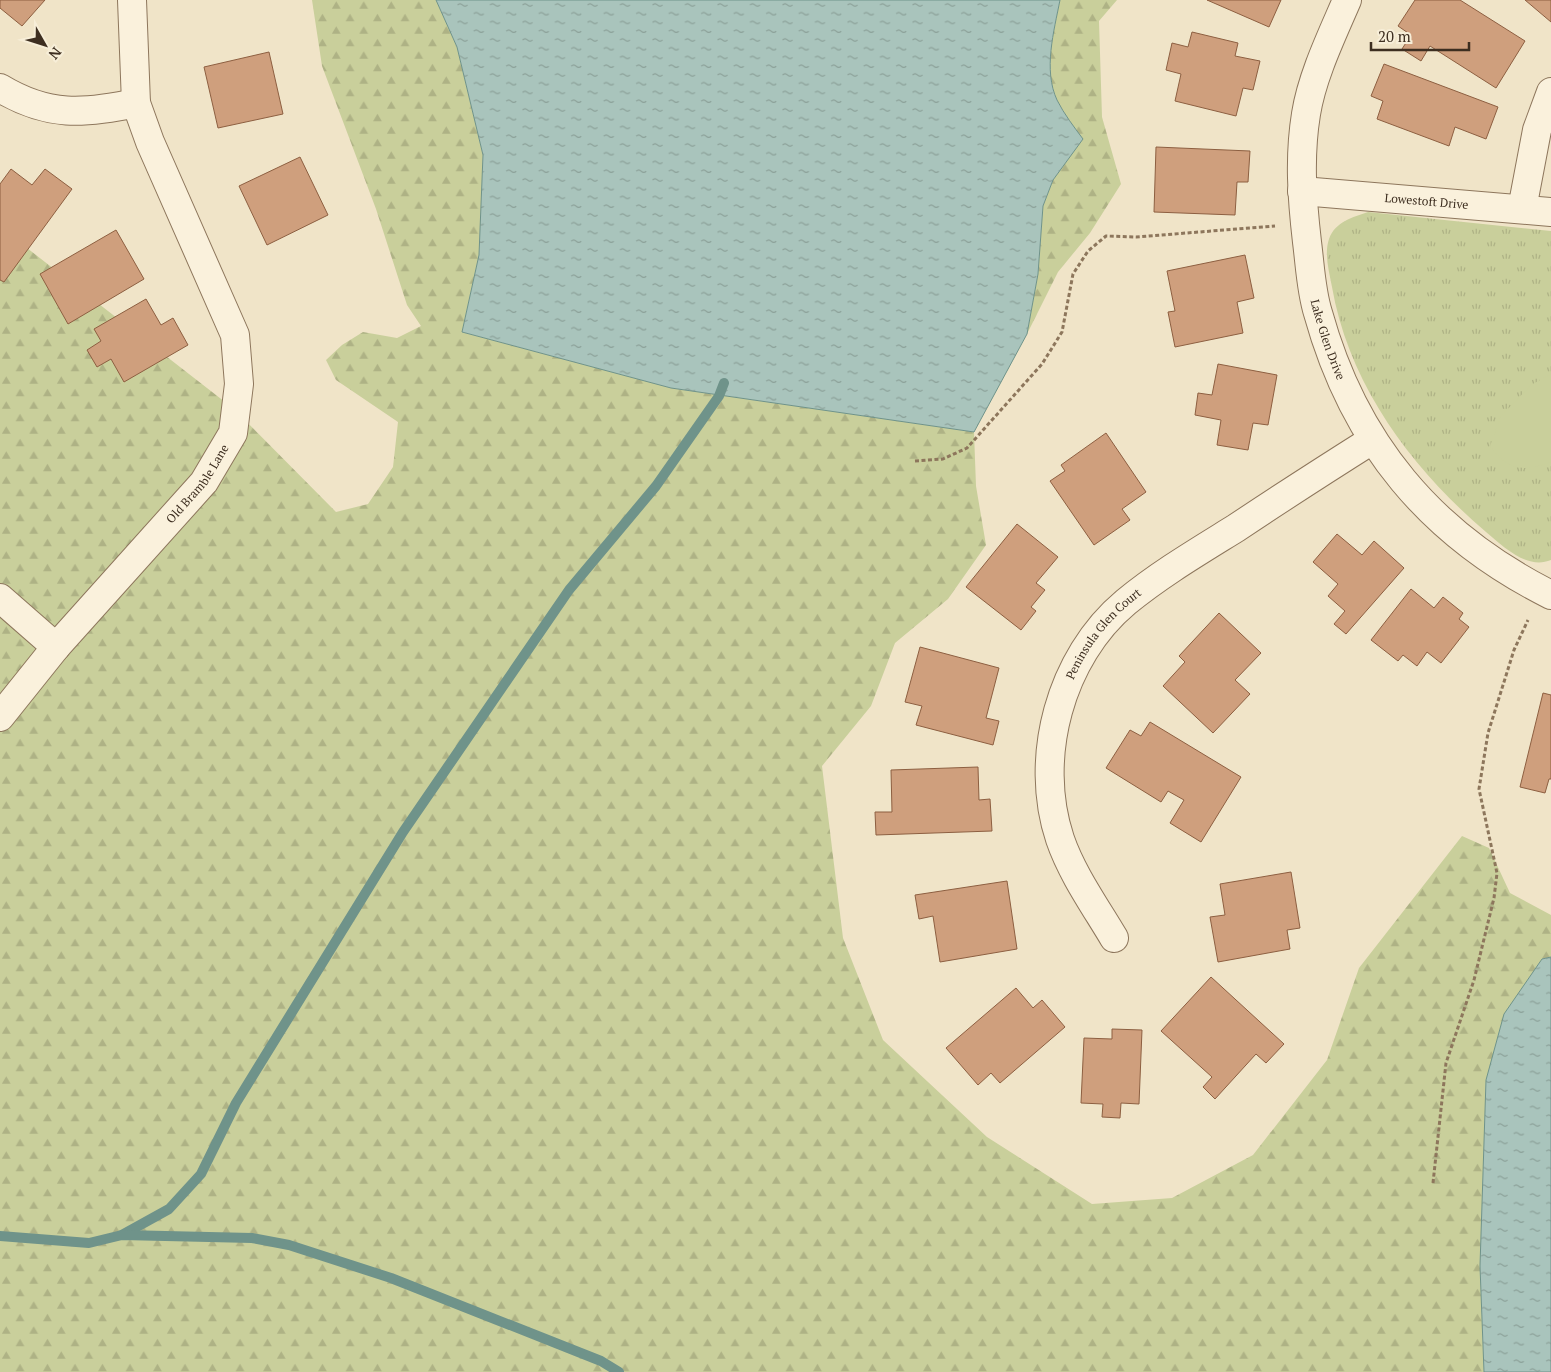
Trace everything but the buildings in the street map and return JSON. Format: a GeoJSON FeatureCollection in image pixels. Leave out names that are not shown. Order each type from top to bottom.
{"type":"FeatureCollection","features":[{"type":"Feature","properties":{"kind":"street","name":"Old Bramble Lane"},"geometry":{"type":"LineString","coordinates":[[0,717],[56,647],[204,482],[233,433],[238,408],[239,358],[235,335],[150,142],[136,103],[132,0]]}},
{"type":"Feature","properties":{"kind":"street","name":"Lake Glen Drive"},"geometry":{"type":"LineString","coordinates":[[1347,0],[1324,53],[1306,112],[1301,159],[1305,224],[1317,312],[1353,406],[1372,440],[1401,479],[1442,522],[1476,552],[1524,582],[1551,595]]}},
{"type":"Feature","properties":{"kind":"street"},"geometry":{"type":"LineString","coordinates":[[0,88],[26,102],[49,110],[93,111],[136,103]]}},
{"type":"Feature","properties":{"kind":"street"},"geometry":{"type":"LineString","coordinates":[[1522,209],[1537,130],[1551,92]]}},
{"type":"Feature","properties":{"kind":"street","name":"Lowestoft Drive"},"geometry":{"type":"LineString","coordinates":[[1302,191],[1551,212]]}},
{"type":"Feature","properties":{"kind":"street","name":"Peninsula Glen Court"},"geometry":{"type":"LineString","coordinates":[[1114,938],[1081,883],[1060,839],[1050,798],[1049,752],[1058,708],[1072,672],[1094,636],[1125,603],[1165,574],[1372,440]]}},
{"type":"Feature","properties":{"kind":"street"},"geometry":{"type":"LineString","coordinates":[[0,598],[56,647]]}},
{"type":"Feature","properties":{"kind":"path"},"geometry":{"type":"LineString","coordinates":[[915,461],[943,459],[967,448],[1036,371],[1062,332],[1074,274],[1088,251],[1106,236],[1136,237],[1305,224]]}},
{"type":"Feature","properties":{"kind":"path"},"geometry":{"type":"LineString","coordinates":[[1433,1183],[1446,1063],[1474,980],[1494,898],[1497,873],[1479,789],[1488,732],[1514,650],[1528,620]]}},
{"type":"Feature","properties":{"kind":"green space"},"geometry":{"type":"Polygon","coordinates":[[[312,0],[436,0],[457,47],[483,155],[479,255],[462,332],[672,388],[974,432],[976,486],[986,545],[948,599],[895,643],[871,706],[822,766],[843,938],[883,1040],[987,1137],[1092,1204],[1172,1198],[1253,1155],[1327,1060],[1359,968],[1462,836],[1489,848],[1510,893],[1551,915],[1551,957],[1542,959],[1486,1080],[1480,1266],[1484,1372],[0,1372],[0,227],[234,409],[336,512],[368,504],[393,467],[398,422],[336,380],[326,360],[342,345],[363,332],[397,338],[421,326],[407,305],[376,209],[322,66],[312,0]]]}},
{"type":"Feature","properties":{"kind":"green space"},"geometry":{"type":"Polygon","coordinates":[[[1060,0],[1117,0],[1099,21],[1102,117],[1121,184],[1090,233],[1058,272],[1027,334],[1038,274],[1043,206],[1053,180],[1082,139],[1057,100],[1051,76],[1051,50],[1060,0]]]}},
{"type":"Feature","properties":{"kind":"green space"},"geometry":{"type":"Polygon","coordinates":[[[1368,212],[1551,231],[1551,560],[1533,562],[1516,555],[1500,544],[1459,507],[1409,453],[1369,391],[1353,358],[1340,323],[1327,257],[1329,239],[1336,228],[1345,221],[1368,212]]]}},
{"type":"Feature","properties":{"kind":"green space"},"geometry":{"type":"Polygon","coordinates":[[[1551,374],[1551,462],[1524,468],[1510,465],[1490,446],[1501,416],[1531,385],[1551,374]]]}},
{"type":"Feature","properties":{"kind":"water"},"geometry":{"type":"Polygon","coordinates":[[[436,0],[1060,0],[1051,50],[1051,76],[1057,100],[1083,139],[1053,180],[1043,206],[1038,274],[1027,334],[974,432],[671,388],[462,332],[479,255],[483,155],[457,47],[436,0]]]}},
{"type":"Feature","properties":{"kind":"water"},"geometry":{"type":"Polygon","coordinates":[[[1551,957],[1551,1372],[1484,1372],[1480,1266],[1486,1080],[1504,1014],[1542,959],[1551,957]]]}},
{"type":"Feature","properties":{"kind":"waterway"},"geometry":{"type":"LineString","coordinates":[[122,1235],[169,1209],[201,1174],[236,1103],[403,832],[569,590],[656,486],[719,396],[724,383]]}},
{"type":"Feature","properties":{"kind":"waterway"},"geometry":{"type":"LineString","coordinates":[[0,1236],[89,1243],[122,1235],[252,1238],[289,1245],[391,1278],[601,1361],[619,1372]]}}]}
